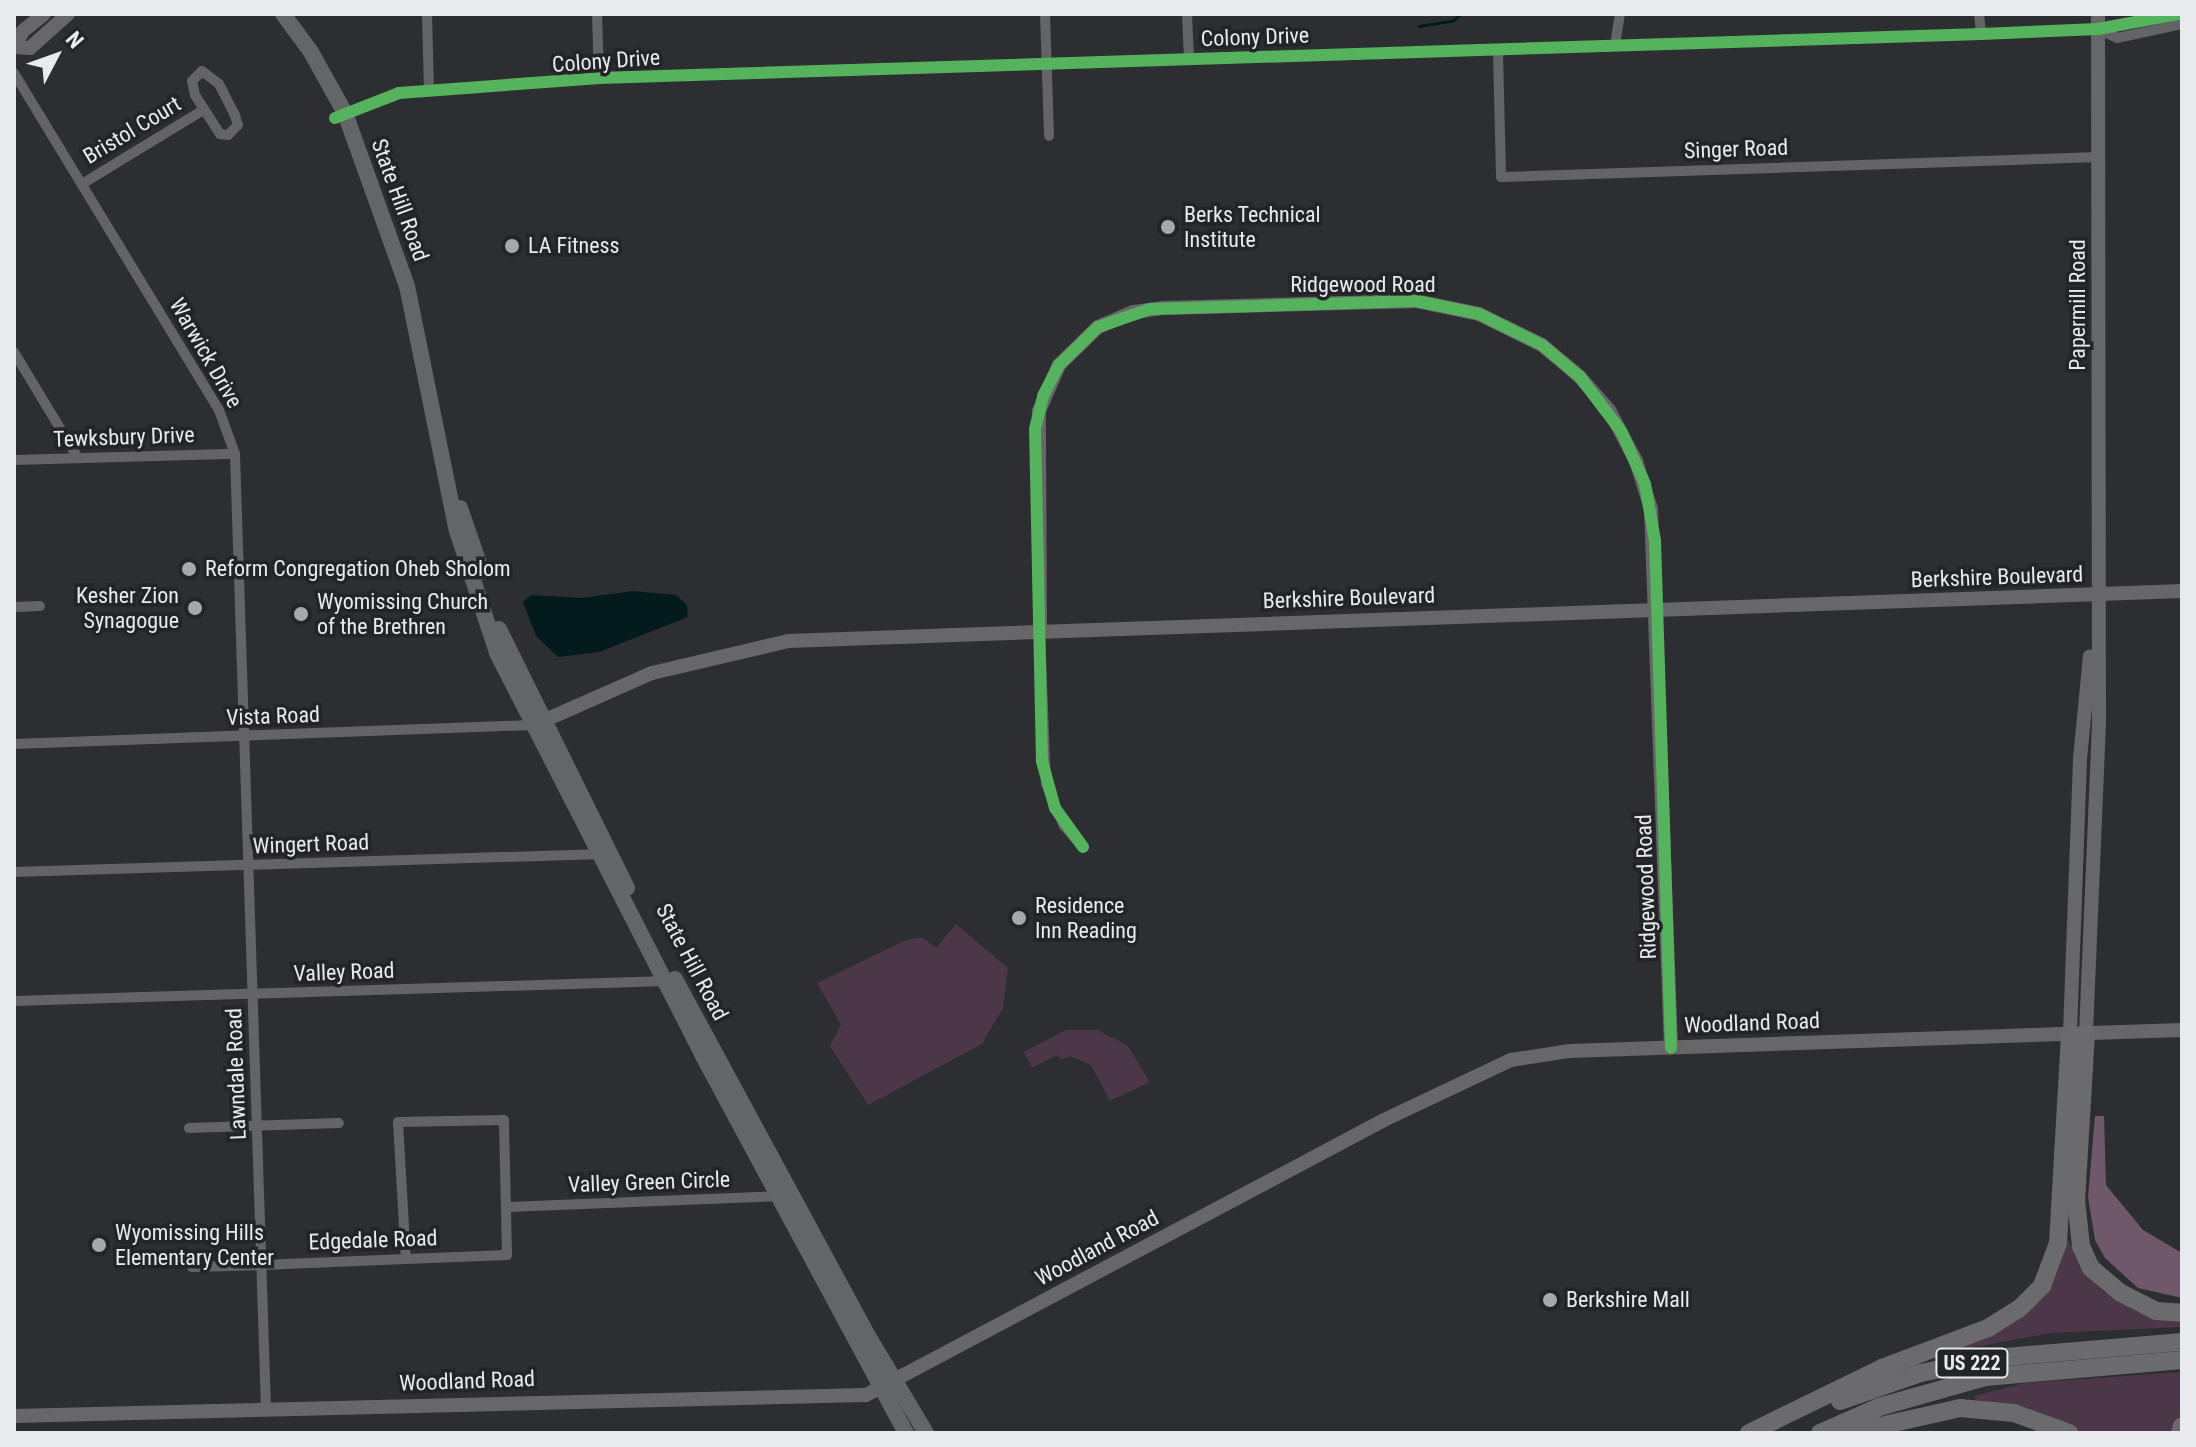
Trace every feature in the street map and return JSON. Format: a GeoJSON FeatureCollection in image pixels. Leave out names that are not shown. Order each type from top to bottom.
{"type":"FeatureCollection","features":[{"type":"Feature","properties":{"kind":"highway"},"geometry":{"type":"LineString","coordinates":[[2078,1033],[2076,1200],[2081,1246],[2091,1268],[2121,1293],[2156,1311],[2182,1313]]}},
{"type":"Feature","properties":{"kind":"highway"},"geometry":{"type":"LineString","coordinates":[[1749,1433],[1882,1368],[1988,1328],[2042,1286],[2058,1243],[2078,1033]]}},
{"type":"Feature","properties":{"kind":"highway","name":"US 222"},"geometry":{"type":"LineString","coordinates":[[1774,1433],[1865,1390],[1921,1373],[2026,1354],[2182,1342]]}},
{"type":"Feature","properties":{"kind":"highway","name":"US 222"},"geometry":{"type":"LineString","coordinates":[[1820,1433],[1879,1407],[1985,1377],[2182,1360]]}},
{"type":"Feature","properties":{"kind":"highway"},"geometry":{"type":"LineString","coordinates":[[1849,1433],[1960,1408],[2014,1413],[2069,1433]]}},
{"type":"Feature","properties":{"kind":"highway"},"geometry":{"type":"LineString","coordinates":[[2180,1433],[2182,1426]]}},
{"type":"Feature","properties":{"kind":"main road"},"geometry":{"type":"LineString","coordinates":[[44,14],[23,31],[14,47],[30,48],[68,14]]}},
{"type":"Feature","properties":{"kind":"main road","name":"State Hill Road"},"geometry":{"type":"LineString","coordinates":[[283,14],[340,116],[407,286],[457,531],[497,653],[538,723],[603,854],[786,1195],[890,1383],[926,1433]]}},
{"type":"Feature","properties":{"kind":"main road","name":"Papermill Road"},"geometry":{"type":"LineString","coordinates":[[2078,1033],[2080,759],[2096,596],[2098,21]]}},
{"type":"Feature","properties":{"kind":"main road","name":"Ridgewood Road"},"geometry":{"type":"LineString","coordinates":[[1040,630],[1035,429],[1050,379],[1087,335],[1122,315],[1150,309],[1416,301],[1479,314],[1542,345],[1595,393],[1636,461],[1653,522],[1671,1048]]}},
{"type":"Feature","properties":{"kind":"main road","name":"Berkshire Boulevard"},"geometry":{"type":"LineString","coordinates":[[538,723],[652,673],[759,645],[1040,630],[2182,591]]}},
{"type":"Feature","properties":{"kind":"main road","name":"Woodland Road"},"geometry":{"type":"LineString","coordinates":[[14,1416],[866,1395],[1482,1070],[1544,1053],[2182,1030]]}},
{"type":"Feature","properties":{"kind":"main road","name":"State Hill Road"},"geometry":{"type":"LineString","coordinates":[[890,1383],[906,1433]]}},
{"type":"Feature","properties":{"kind":"street"},"geometry":{"type":"LineString","coordinates":[[427,14],[429,90]]}},
{"type":"Feature","properties":{"kind":"street"},"geometry":{"type":"LineString","coordinates":[[597,14],[599,78]]}},
{"type":"Feature","properties":{"kind":"street"},"geometry":{"type":"LineString","coordinates":[[1045,14],[1049,136]]}},
{"type":"Feature","properties":{"kind":"street"},"geometry":{"type":"LineString","coordinates":[[1187,14],[1189,59]]}},
{"type":"Feature","properties":{"kind":"street"},"geometry":{"type":"LineString","coordinates":[[1615,45],[1620,14]]}},
{"type":"Feature","properties":{"kind":"street"},"geometry":{"type":"LineString","coordinates":[[1979,14],[1981,34]]}},
{"type":"Feature","properties":{"kind":"street","name":"Colony Drive"},"geometry":{"type":"LineString","coordinates":[[340,116],[388,95],[429,90],[571,84],[599,78],[1498,52],[1615,45],[1981,34],[2178,14]]}},
{"type":"Feature","properties":{"kind":"street","name":"Colony Drive"},"geometry":{"type":"LineString","coordinates":[[2098,21],[2117,38],[2182,24]]}},
{"type":"Feature","properties":{"kind":"street","name":"Singer Road"},"geometry":{"type":"LineString","coordinates":[[1498,52],[1501,177],[2099,157]]}},
{"type":"Feature","properties":{"kind":"street","name":"Bristol Court"},"geometry":{"type":"LineString","coordinates":[[205,71],[219,84],[238,125],[228,135],[220,134],[203,110],[192,81],[205,71]]}},
{"type":"Feature","properties":{"kind":"street","name":"Warwick Drive"},"geometry":{"type":"LineString","coordinates":[[14,73],[219,410],[235,454],[246,737]]}},
{"type":"Feature","properties":{"kind":"street","name":"Bristol Court"},"geometry":{"type":"LineString","coordinates":[[82,184],[203,110]]}},
{"type":"Feature","properties":{"kind":"street"},"geometry":{"type":"LineString","coordinates":[[14,352],[78,458]]}},
{"type":"Feature","properties":{"kind":"street","name":"Tewksbury Drive"},"geometry":{"type":"LineString","coordinates":[[14,460],[235,454]]}},
{"type":"Feature","properties":{"kind":"street"},"geometry":{"type":"LineString","coordinates":[[14,607],[40,606]]}},
{"type":"Feature","properties":{"kind":"street"},"geometry":{"type":"LineString","coordinates":[[1040,630],[1046,784],[1064,826],[1083,847]]}},
{"type":"Feature","properties":{"kind":"street","name":"Vista Road"},"geometry":{"type":"LineString","coordinates":[[14,744],[538,723]]}},
{"type":"Feature","properties":{"kind":"street","name":"Lawndale Road"},"geometry":{"type":"LineString","coordinates":[[246,737],[266,1409]]}},
{"type":"Feature","properties":{"kind":"street","name":"Wingert Road"},"geometry":{"type":"LineString","coordinates":[[14,872],[603,854]]}},
{"type":"Feature","properties":{"kind":"street","name":"Valley Road"},"geometry":{"type":"LineString","coordinates":[[14,1001],[670,980]]}},
{"type":"Feature","properties":{"kind":"street"},"geometry":{"type":"LineString","coordinates":[[406,1259],[398,1122],[504,1120],[506,1207]]}},
{"type":"Feature","properties":{"kind":"street"},"geometry":{"type":"LineString","coordinates":[[189,1128],[339,1123]]}},
{"type":"Feature","properties":{"kind":"street","name":"Valley Green Circle"},"geometry":{"type":"LineString","coordinates":[[506,1207],[786,1195]]}},
{"type":"Feature","properties":{"kind":"street","name":"Edgedale Road"},"geometry":{"type":"LineString","coordinates":[[192,1267],[507,1255],[506,1207]]}},
{"type":"Feature","properties":{"kind":"shaded area"},"geometry":{"type":"Polygon","coordinates":[[[956,924],[1008,968],[1003,1008],[982,1044],[868,1105],[830,1046],[841,1025],[817,983],[906,940],[922,937],[936,948],[956,924]]]}},
{"type":"Feature","properties":{"kind":"shaded area"},"geometry":{"type":"Polygon","coordinates":[[[1066,1030],[1097,1030],[1127,1045],[1150,1082],[1110,1101],[1091,1065],[1070,1056],[1061,1060],[1057,1055],[1032,1068],[1024,1052],[1066,1030]]]}},
{"type":"Feature","properties":{"kind":"shaded area"},"geometry":{"type":"Polygon","coordinates":[[[2095,1116],[2104,1116],[2106,1185],[2143,1230],[2182,1253],[2182,1298],[2138,1288],[2105,1258],[2095,1240],[2088,1197],[2095,1116]]]}},
{"type":"Feature","properties":{"kind":"shaded area"},"geometry":{"type":"Polygon","coordinates":[[[2068,1239],[2088,1276],[2103,1291],[2138,1312],[2182,1320],[2182,1327],[2050,1333],[1929,1356],[2048,1291],[2068,1239]]]}},
{"type":"Feature","properties":{"kind":"shaded area"},"geometry":{"type":"Polygon","coordinates":[[[2182,1372],[2182,1407],[2174,1433],[2079,1433],[2053,1420],[1978,1404],[1974,1396],[2025,1383],[2182,1372]]]}},
{"type":"Feature","properties":{"kind":"water"},"geometry":{"type":"Polygon","coordinates":[[[633,591],[676,595],[687,605],[688,617],[599,652],[558,657],[536,636],[523,602],[531,595],[582,598],[633,591]]]}},
{"type":"Feature","properties":{"kind":"waterway"},"geometry":{"type":"LineString","coordinates":[[1419,26],[1452,21],[1460,14]]}},
{"type":"Feature","properties":{"kind":"cycle path"},"geometry":{"type":"LineString","coordinates":[[335,118],[399,93],[599,78],[1981,34],[2098,29],[2178,14]]}},
{"type":"Feature","properties":{"kind":"cycle path"},"geometry":{"type":"LineString","coordinates":[[1083,847],[1055,808],[1042,761],[1035,429],[1043,396],[1059,365],[1098,327],[1150,309],[1416,301],[1479,314],[1542,345],[1580,377],[1621,431],[1645,484],[1655,541],[1671,1048]]}},
{"type":"Feature","properties":{"kind":"place","name":"Berks Technical Institute"},"geometry":{"type":"Point","coordinates":[1168,227]}},
{"type":"Feature","properties":{"kind":"place","name":"LA Fitness"},"geometry":{"type":"Point","coordinates":[512,246]}},
{"type":"Feature","properties":{"kind":"place","name":"Reform Congregation Oheb Sholom"},"geometry":{"type":"Point","coordinates":[189,569]}},
{"type":"Feature","properties":{"kind":"place","name":"Kesher Zion Synagogue"},"geometry":{"type":"Point","coordinates":[195,608]}},
{"type":"Feature","properties":{"kind":"place","name":"Wyomissing Church of the Brethren"},"geometry":{"type":"Point","coordinates":[301,614]}},
{"type":"Feature","properties":{"kind":"place","name":"Residence Inn Reading"},"geometry":{"type":"Point","coordinates":[1019,918]}},
{"type":"Feature","properties":{"kind":"place","name":"Wyomissing Hills Elementary Center"},"geometry":{"type":"Point","coordinates":[99,1245]}},
{"type":"Feature","properties":{"kind":"place","name":"Berkshire Mall"},"geometry":{"type":"Point","coordinates":[1550,1300]}}]}
